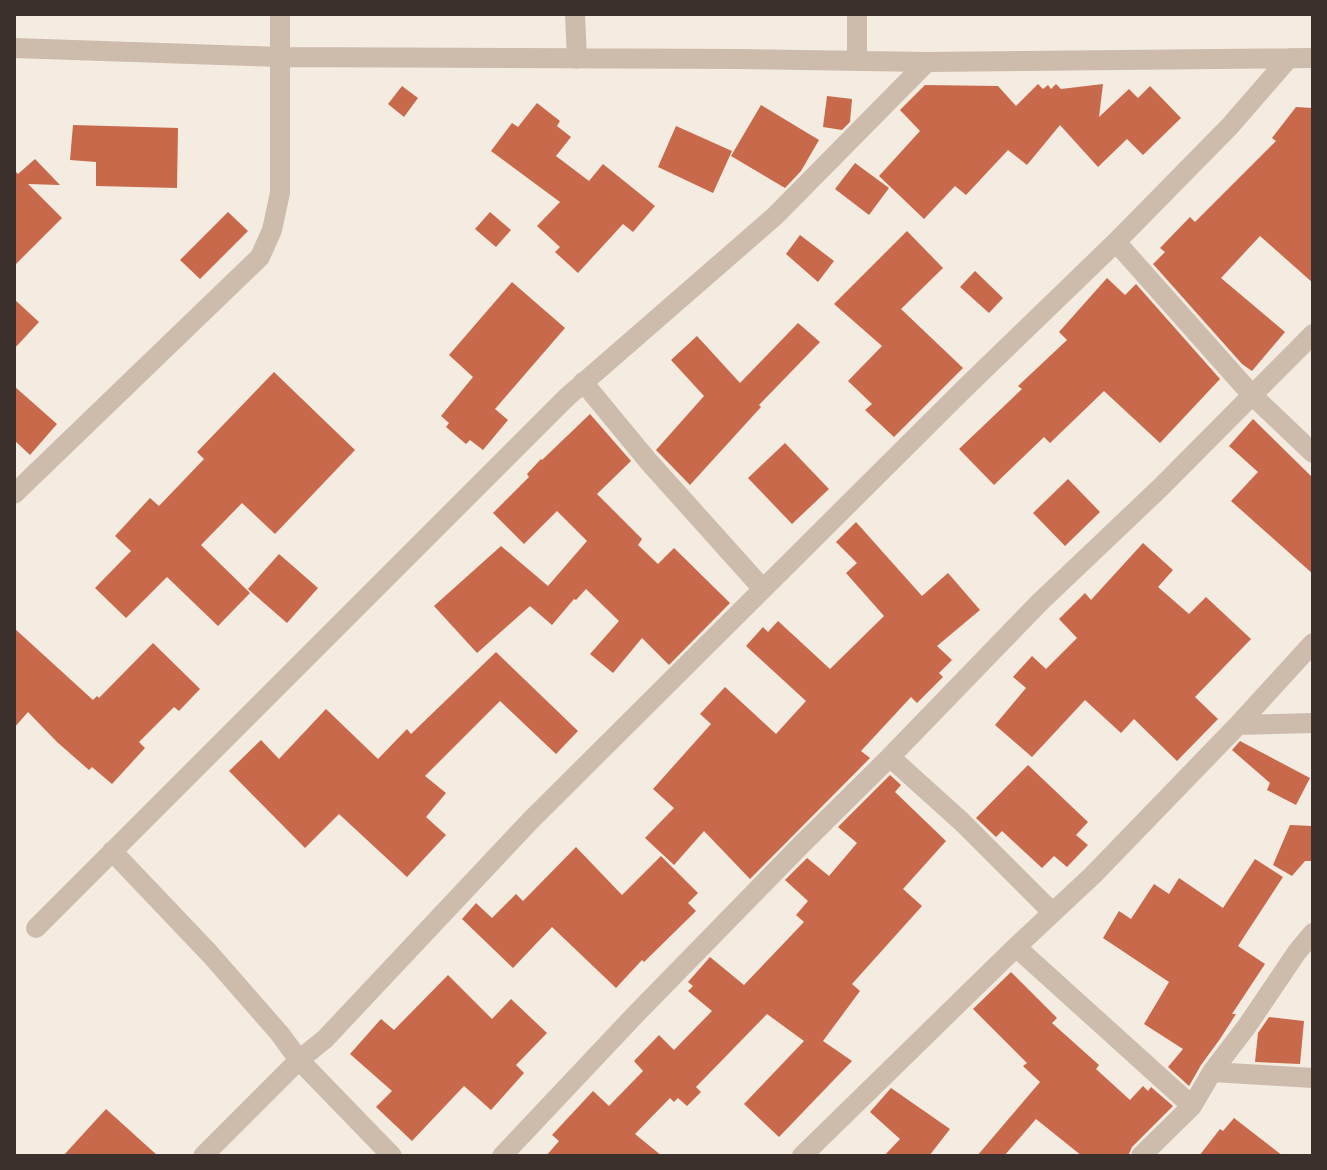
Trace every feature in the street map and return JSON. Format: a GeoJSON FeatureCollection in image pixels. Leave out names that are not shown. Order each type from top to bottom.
{"type":"FeatureCollection","features":[{"type":"Feature","properties":{"kind":"street"},"geometry":{"type":"LineString","coordinates":[[14,494],[260,257],[272,230],[280,193],[280,14]]}},
{"type":"Feature","properties":{"kind":"street"},"geometry":{"type":"LineString","coordinates":[[575,14],[577,59]]}},
{"type":"Feature","properties":{"kind":"street"},"geometry":{"type":"LineString","coordinates":[[857,14],[857,60]]}},
{"type":"Feature","properties":{"kind":"street"},"geometry":{"type":"LineString","coordinates":[[14,48],[280,57],[927,62],[1313,58]]}},
{"type":"Feature","properties":{"kind":"street"},"geometry":{"type":"LineString","coordinates":[[203,1156],[299,1060],[325,1039],[530,821],[1116,242],[1230,126],[1289,58]]}},
{"type":"Feature","properties":{"kind":"street"},"geometry":{"type":"LineString","coordinates":[[36,928],[583,382],[775,216],[927,62]]}},
{"type":"Feature","properties":{"kind":"street"},"geometry":{"type":"LineString","coordinates":[[1116,242],[1252,395],[1313,453]]}},
{"type":"Feature","properties":{"kind":"street"},"geometry":{"type":"LineString","coordinates":[[502,1156],[635,1015],[1039,603],[1161,487],[1313,334]]}},
{"type":"Feature","properties":{"kind":"street"},"geometry":{"type":"LineString","coordinates":[[583,382],[649,462],[763,589]]}},
{"type":"Feature","properties":{"kind":"street"},"geometry":{"type":"LineString","coordinates":[[802,1156],[1093,875],[1313,643]]}},
{"type":"Feature","properties":{"kind":"street"},"geometry":{"type":"LineString","coordinates":[[1238,725],[1313,723]]}},
{"type":"Feature","properties":{"kind":"street"},"geometry":{"type":"LineString","coordinates":[[890,757],[962,822],[1052,912]]}},
{"type":"Feature","properties":{"kind":"street"},"geometry":{"type":"LineString","coordinates":[[112,851],[210,954],[299,1060],[392,1156]]}},
{"type":"Feature","properties":{"kind":"street"},"geometry":{"type":"LineString","coordinates":[[1141,1156],[1192,1106],[1212,1072],[1313,933]]}},
{"type":"Feature","properties":{"kind":"street"},"geometry":{"type":"LineString","coordinates":[[1016,947],[1192,1106]]}},
{"type":"Feature","properties":{"kind":"street"},"geometry":{"type":"LineString","coordinates":[[1212,1072],[1313,1078]]}},
{"type":"Feature","properties":{"kind":"building"},"geometry":{"type":"Polygon","coordinates":[[[1038,84],[1043,89],[1048,85],[1051,89],[1056,84],[1061,89],[1103,84],[1099,117],[1129,89],[1138,98],[1150,86],[1181,118],[1143,155],[1127,139],[1098,167],[1060,125],[1027,165],[1008,150],[966,195],[955,186],[924,219],[879,176],[920,131],[900,110],[925,85],[998,86],[1016,106],[1038,84]]]}},
{"type":"Feature","properties":{"kind":"building"},"geometry":{"type":"Polygon","coordinates":[[[402,86],[418,98],[404,117],[388,104],[402,86]]]}},
{"type":"Feature","properties":{"kind":"building"},"geometry":{"type":"Polygon","coordinates":[[[827,96],[852,99],[850,122],[842,130],[823,127],[827,96]]]}},
{"type":"Feature","properties":{"kind":"building"},"geometry":{"type":"Polygon","coordinates":[[[537,103],[560,121],[557,126],[571,137],[556,156],[589,181],[603,164],[655,206],[633,232],[623,224],[578,273],[555,252],[560,247],[537,226],[560,202],[491,151],[512,123],[518,127],[537,103]]]}},
{"type":"Feature","properties":{"kind":"building"},"geometry":{"type":"Polygon","coordinates":[[[761,105],[819,140],[801,171],[785,188],[731,156],[761,105]]]}},
{"type":"Feature","properties":{"kind":"building"},"geometry":{"type":"Polygon","coordinates":[[[1296,107],[1313,108],[1313,283],[1260,236],[1221,278],[1285,332],[1252,371],[1242,364],[1153,264],[1165,252],[1160,248],[1190,217],[1195,222],[1276,141],[1272,138],[1296,107]]]}},
{"type":"Feature","properties":{"kind":"building"},"geometry":{"type":"Polygon","coordinates":[[[73,125],[178,128],[177,188],[96,186],[96,162],[70,160],[73,125]]]}},
{"type":"Feature","properties":{"kind":"building"},"geometry":{"type":"Polygon","coordinates":[[[676,126],[732,151],[713,193],[658,167],[676,126]]]}},
{"type":"Feature","properties":{"kind":"building"},"geometry":{"type":"Polygon","coordinates":[[[35,159],[60,185],[28,184],[62,218],[14,266],[14,170],[18,174],[35,159]]]}},
{"type":"Feature","properties":{"kind":"building"},"geometry":{"type":"Polygon","coordinates":[[[855,163],[889,188],[869,215],[835,189],[855,163]]]}},
{"type":"Feature","properties":{"kind":"building"},"geometry":{"type":"Polygon","coordinates":[[[228,212],[248,231],[200,279],[180,260],[228,212]]]}},
{"type":"Feature","properties":{"kind":"building"},"geometry":{"type":"Polygon","coordinates":[[[490,212],[511,230],[496,247],[475,229],[490,212]]]}},
{"type":"Feature","properties":{"kind":"building"},"geometry":{"type":"Polygon","coordinates":[[[907,231],[943,268],[901,309],[963,368],[894,437],[865,410],[872,404],[848,381],[882,346],[834,304],[907,231]]]}},
{"type":"Feature","properties":{"kind":"building"},"geometry":{"type":"Polygon","coordinates":[[[800,235],[834,261],[818,282],[786,254],[800,235]]]}},
{"type":"Feature","properties":{"kind":"building"},"geometry":{"type":"Polygon","coordinates":[[[975,271],[1003,298],[989,313],[960,287],[975,271]]]}},
{"type":"Feature","properties":{"kind":"building"},"geometry":{"type":"Polygon","coordinates":[[[1107,278],[1125,295],[1136,284],[1220,379],[1160,443],[1104,391],[1050,443],[1044,437],[994,485],[959,449],[1022,389],[1018,386],[1067,340],[1059,332],[1107,278]]]}},
{"type":"Feature","properties":{"kind":"building"},"geometry":{"type":"Polygon","coordinates":[[[512,282],[565,328],[495,409],[508,420],[483,450],[470,440],[466,444],[446,427],[449,423],[441,416],[473,377],[449,355],[512,282]]]}},
{"type":"Feature","properties":{"kind":"building"},"geometry":{"type":"Polygon","coordinates":[[[14,299],[39,322],[14,349],[14,299]]]}},
{"type":"Feature","properties":{"kind":"building"},"geometry":{"type":"Polygon","coordinates":[[[798,323],[820,342],[759,405],[761,407],[690,485],[656,450],[704,396],[671,360],[697,336],[740,383],[798,323]]]}},
{"type":"Feature","properties":{"kind":"building"},"geometry":{"type":"Polygon","coordinates":[[[274,372],[355,450],[275,534],[242,503],[201,545],[250,593],[218,626],[167,577],[126,618],[95,588],[131,551],[115,536],[150,498],[159,506],[204,459],[197,452],[274,372]]]}},
{"type":"Feature","properties":{"kind":"building"},"geometry":{"type":"Polygon","coordinates":[[[14,386],[57,424],[30,455],[14,440],[14,386]]]}},
{"type":"Feature","properties":{"kind":"building"},"geometry":{"type":"Polygon","coordinates":[[[590,414],[631,461],[597,494],[642,539],[638,545],[658,564],[674,548],[730,603],[669,665],[642,638],[613,673],[590,654],[619,621],[586,589],[552,625],[530,606],[477,653],[434,606],[501,546],[548,586],[587,541],[557,511],[524,544],[493,513],[529,477],[527,474],[541,459],[590,414]]]}},
{"type":"Feature","properties":{"kind":"building"},"geometry":{"type":"Polygon","coordinates":[[[1253,419],[1313,478],[1313,574],[1231,501],[1258,472],[1229,446],[1253,419]]]}},
{"type":"Feature","properties":{"kind":"building"},"geometry":{"type":"Polygon","coordinates":[[[785,443],[829,489],[792,524],[748,478],[785,443]]]}},
{"type":"Feature","properties":{"kind":"building"},"geometry":{"type":"Polygon","coordinates":[[[1068,479],[1100,512],[1065,546],[1033,513],[1068,479]]]}},
{"type":"Feature","properties":{"kind":"building"},"geometry":{"type":"Polygon","coordinates":[[[856,522],[922,596],[948,573],[980,610],[937,646],[952,660],[939,673],[943,677],[917,703],[911,697],[861,751],[870,758],[750,879],[704,831],[674,865],[645,838],[674,808],[653,789],[711,724],[700,714],[725,687],[776,734],[806,701],[746,646],[763,627],[768,632],[778,621],[830,669],[884,616],[846,573],[857,563],[836,542],[856,522]]]}},
{"type":"Feature","properties":{"kind":"building"},"geometry":{"type":"Polygon","coordinates":[[[1143,543],[1173,570],[1158,587],[1189,614],[1206,597],[1251,639],[1195,697],[1218,719],[1177,761],[1134,719],[1121,733],[1085,700],[1032,757],[995,725],[1026,688],[1013,677],[1032,656],[1046,669],[1077,638],[1059,619],[1085,593],[1091,600],[1143,543]]]}},
{"type":"Feature","properties":{"kind":"building"},"geometry":{"type":"Polygon","coordinates":[[[279,554],[318,588],[287,623],[248,589],[279,554]]]}},
{"type":"Feature","properties":{"kind":"building"},"geometry":{"type":"Polygon","coordinates":[[[14,628],[93,700],[97,696],[99,698],[153,643],[200,689],[179,711],[174,707],[139,742],[145,748],[112,784],[92,767],[89,770],[28,712],[14,728],[14,628]]]}},
{"type":"Feature","properties":{"kind":"building"},"geometry":{"type":"Polygon","coordinates":[[[496,652],[578,731],[556,754],[500,701],[425,776],[446,793],[426,817],[446,835],[407,877],[339,814],[305,848],[229,771],[261,740],[279,759],[326,709],[378,759],[407,729],[411,734],[496,652]]]}},
{"type":"Feature","properties":{"kind":"building"},"geometry":{"type":"Polygon","coordinates":[[[1240,741],[1310,778],[1296,805],[1267,790],[1270,783],[1232,750],[1240,741]]]}},
{"type":"Feature","properties":{"kind":"building"},"geometry":{"type":"Polygon","coordinates":[[[1028,765],[1088,822],[1076,835],[1088,845],[1067,867],[1054,856],[1042,868],[1002,831],[996,837],[976,818],[1028,765]]]}},
{"type":"Feature","properties":{"kind":"building"},"geometry":{"type":"Polygon","coordinates":[[[890,775],[901,785],[895,792],[946,841],[903,889],[922,906],[852,984],[860,991],[823,1041],[852,1061],[779,1137],[744,1104],[804,1041],[767,1014],[696,1087],[701,1092],[687,1106],[678,1098],[674,1102],[670,1098],[635,1134],[662,1156],[546,1156],[559,1141],[552,1135],[593,1091],[609,1106],[643,1071],[634,1061],[659,1035],[674,1050],[712,1011],[688,991],[693,986],[688,982],[710,957],[744,985],[804,922],[796,915],[808,901],[785,880],[807,858],[829,876],[857,843],[838,827],[890,775]]]}},
{"type":"Feature","properties":{"kind":"building"},"geometry":{"type":"Polygon","coordinates":[[[1290,825],[1313,826],[1313,861],[1305,861],[1292,876],[1273,865],[1290,825]]]}},
{"type":"Feature","properties":{"kind":"building"},"geometry":{"type":"Polygon","coordinates":[[[576,847],[622,895],[661,856],[698,893],[688,903],[696,911],[616,988],[552,927],[513,968],[462,919],[476,903],[492,918],[516,894],[523,901],[576,847]]]}},
{"type":"Feature","properties":{"kind":"building"},"geometry":{"type":"Polygon","coordinates":[[[1255,859],[1283,877],[1238,946],[1265,964],[1189,1086],[1168,1067],[1183,1049],[1144,1024],[1169,982],[1103,938],[1119,911],[1131,919],[1154,884],[1169,894],[1179,878],[1223,908],[1255,859]]]}},
{"type":"Feature","properties":{"kind":"building"},"geometry":{"type":"Polygon","coordinates":[[[1011,972],[1057,1018],[1052,1023],[1099,1065],[1096,1069],[1130,1100],[1143,1086],[1148,1091],[1151,1087],[1173,1106],[1132,1147],[1128,1156],[1082,1156],[1036,1119],[1004,1156],[977,1156],[1040,1082],[1023,1066],[1027,1063],[973,1009],[1011,972]]]}},
{"type":"Feature","properties":{"kind":"building"},"geometry":{"type":"Polygon","coordinates":[[[448,975],[492,1019],[511,999],[547,1033],[516,1065],[524,1073],[491,1110],[464,1086],[412,1141],[376,1107],[392,1091],[350,1054],[381,1019],[394,1030],[448,975]]]}},
{"type":"Feature","properties":{"kind":"building"},"geometry":{"type":"Polygon","coordinates":[[[1269,1017],[1304,1021],[1300,1064],[1255,1062],[1258,1033],[1269,1017]]]}},
{"type":"Feature","properties":{"kind":"building"},"geometry":{"type":"Polygon","coordinates":[[[891,1088],[950,1129],[929,1156],[884,1156],[900,1139],[870,1112],[891,1088]]]}},
{"type":"Feature","properties":{"kind":"building"},"geometry":{"type":"Polygon","coordinates":[[[106,1109],[158,1156],[63,1156],[106,1109]]]}},
{"type":"Feature","properties":{"kind":"building"},"geometry":{"type":"Polygon","coordinates":[[[1234,1118],[1283,1156],[1199,1156],[1220,1129],[1223,1131],[1234,1118]]]}}]}
